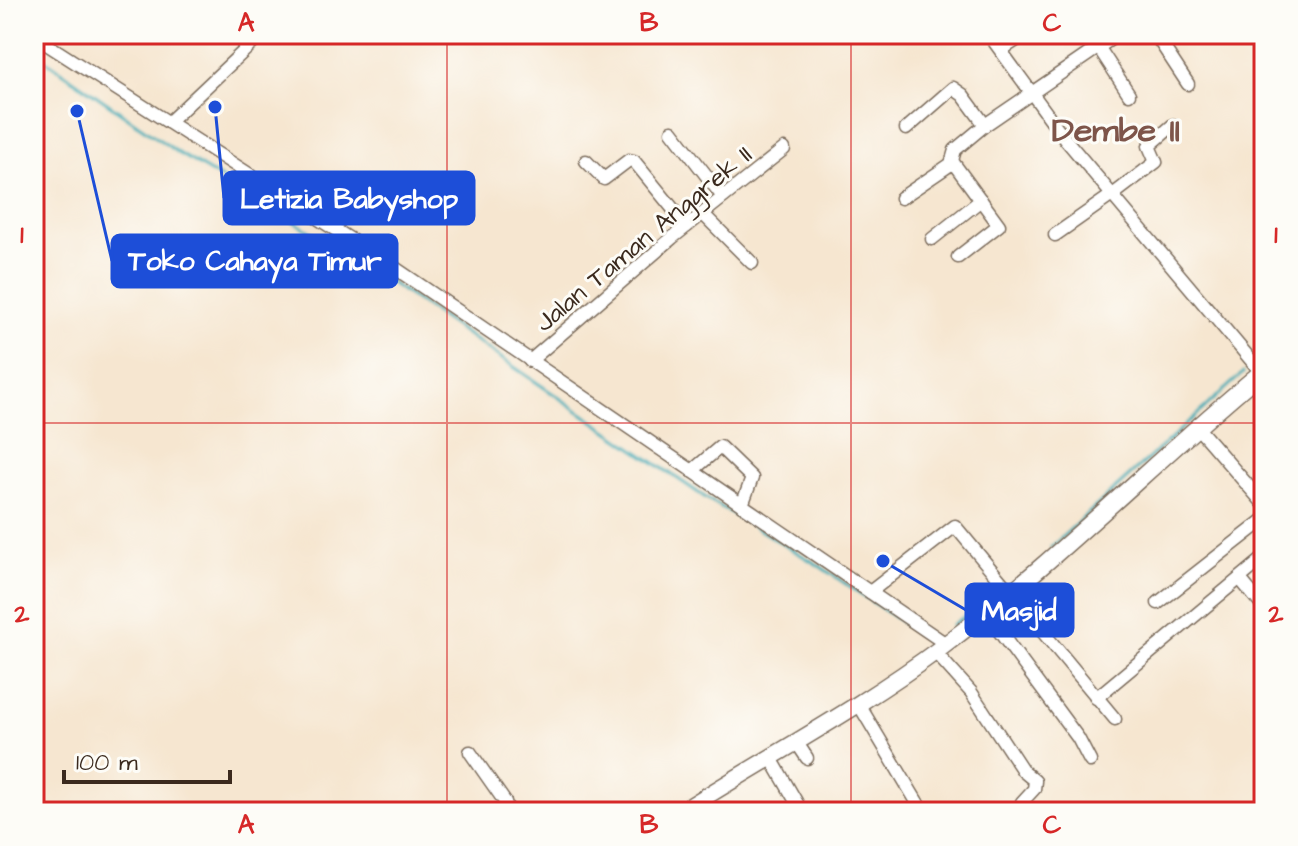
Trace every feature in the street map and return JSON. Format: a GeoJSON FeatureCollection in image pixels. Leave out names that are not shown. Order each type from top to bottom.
{"type":"FeatureCollection","features":[{"type":"Feature","properties":{"kind":"street"},"geometry":{"type":"LineString","coordinates":[[169,122],[262,34]]}},
{"type":"Feature","properties":{"kind":"street"},"geometry":{"type":"LineString","coordinates":[[687,810],[797,743],[941,648],[1072,541],[1263,371],[1113,194],[997,45],[1026,34]]}},
{"type":"Feature","properties":{"kind":"street"},"geometry":{"type":"LineString","coordinates":[[901,198],[952,161],[955,150],[985,125],[1118,34]]}},
{"type":"Feature","properties":{"kind":"street"},"geometry":{"type":"LineString","coordinates":[[1155,34],[1188,84]]}},
{"type":"Feature","properties":{"kind":"street"},"geometry":{"type":"LineString","coordinates":[[34,36],[395,268],[870,592],[941,648],[1023,771],[1035,781],[1034,789],[1022,802],[1027,812]]}},
{"type":"Feature","properties":{"kind":"street"},"geometry":{"type":"LineString","coordinates":[[1099,48],[1129,94]]}},
{"type":"Feature","properties":{"kind":"street"},"geometry":{"type":"LineString","coordinates":[[906,129],[953,88],[963,95],[985,125]]}},
{"type":"Feature","properties":{"kind":"street"},"geometry":{"type":"LineString","coordinates":[[1055,235],[1156,162],[1149,146],[1173,125]]}},
{"type":"Feature","properties":{"kind":"street"},"geometry":{"type":"LineString","coordinates":[[672,131],[723,197]]}},
{"type":"Feature","properties":{"kind":"street","name":"Jalan Taman Anggrek II"},"geometry":{"type":"LineString","coordinates":[[530,361],[687,226],[784,149]]}},
{"type":"Feature","properties":{"kind":"street"},"geometry":{"type":"LineString","coordinates":[[586,161],[604,179],[629,160],[634,161],[687,226]]}},
{"type":"Feature","properties":{"kind":"street"},"geometry":{"type":"LineString","coordinates":[[952,161],[999,225],[958,257]]}},
{"type":"Feature","properties":{"kind":"street"},"geometry":{"type":"LineString","coordinates":[[932,239],[981,200]]}},
{"type":"Feature","properties":{"kind":"street"},"geometry":{"type":"LineString","coordinates":[[703,214],[752,263]]}},
{"type":"Feature","properties":{"kind":"street"},"geometry":{"type":"LineString","coordinates":[[1197,427],[1264,504]]}},
{"type":"Feature","properties":{"kind":"street"},"geometry":{"type":"LineString","coordinates":[[692,471],[720,447],[726,451],[733,462],[752,478],[742,505]]}},
{"type":"Feature","properties":{"kind":"street"},"geometry":{"type":"LineString","coordinates":[[1158,603],[1264,520]]}},
{"type":"Feature","properties":{"kind":"street"},"geometry":{"type":"LineString","coordinates":[[870,592],[955,526],[1115,719]]}},
{"type":"Feature","properties":{"kind":"street"},"geometry":{"type":"LineString","coordinates":[[1096,698],[1264,558]]}},
{"type":"Feature","properties":{"kind":"street"},"geometry":{"type":"LineString","coordinates":[[1240,579],[1264,608]]}},
{"type":"Feature","properties":{"kind":"street"},"geometry":{"type":"LineString","coordinates":[[985,612],[1078,738],[1090,761]]}},
{"type":"Feature","properties":{"kind":"street"},"geometry":{"type":"LineString","coordinates":[[858,703],[923,812]]}},
{"type":"Feature","properties":{"kind":"street"},"geometry":{"type":"LineString","coordinates":[[797,743],[807,758]]}},
{"type":"Feature","properties":{"kind":"street"},"geometry":{"type":"LineString","coordinates":[[470,752],[505,802],[508,812]]}},
{"type":"Feature","properties":{"kind":"street"},"geometry":{"type":"LineString","coordinates":[[771,758],[802,812]]}},
{"type":"Feature","properties":{"kind":"waterway"},"geometry":{"type":"LineString","coordinates":[[34,52],[180,154],[350,255],[706,498],[818,565],[927,639]]}},
{"type":"Feature","properties":{"kind":"waterway"},"geometry":{"type":"LineString","coordinates":[[1258,360],[1264,355]]}},
{"type":"Feature","properties":{"kind":"waterway"},"geometry":{"type":"LineString","coordinates":[[1051,547],[1243,373]]}},
{"type":"Feature","properties":{"kind":"waterway"},"geometry":{"type":"LineString","coordinates":[[952,625],[989,600]]}},
{"type":"Feature","properties":{"kind":"place","name":"Letizia Babyshop"},"geometry":{"type":"Point","coordinates":[215,107]}},
{"type":"Feature","properties":{"kind":"place","name":"Toko Cahaya Timur"},"geometry":{"type":"Point","coordinates":[77,111]}},
{"type":"Feature","properties":{"kind":"place","name":"Masjid"},"geometry":{"type":"Point","coordinates":[883,561]}},
{"type":"Feature","properties":{"kind":"district","name":"Dembe II"},"geometry":{"type":"Point","coordinates":[1116,129]}}]}
